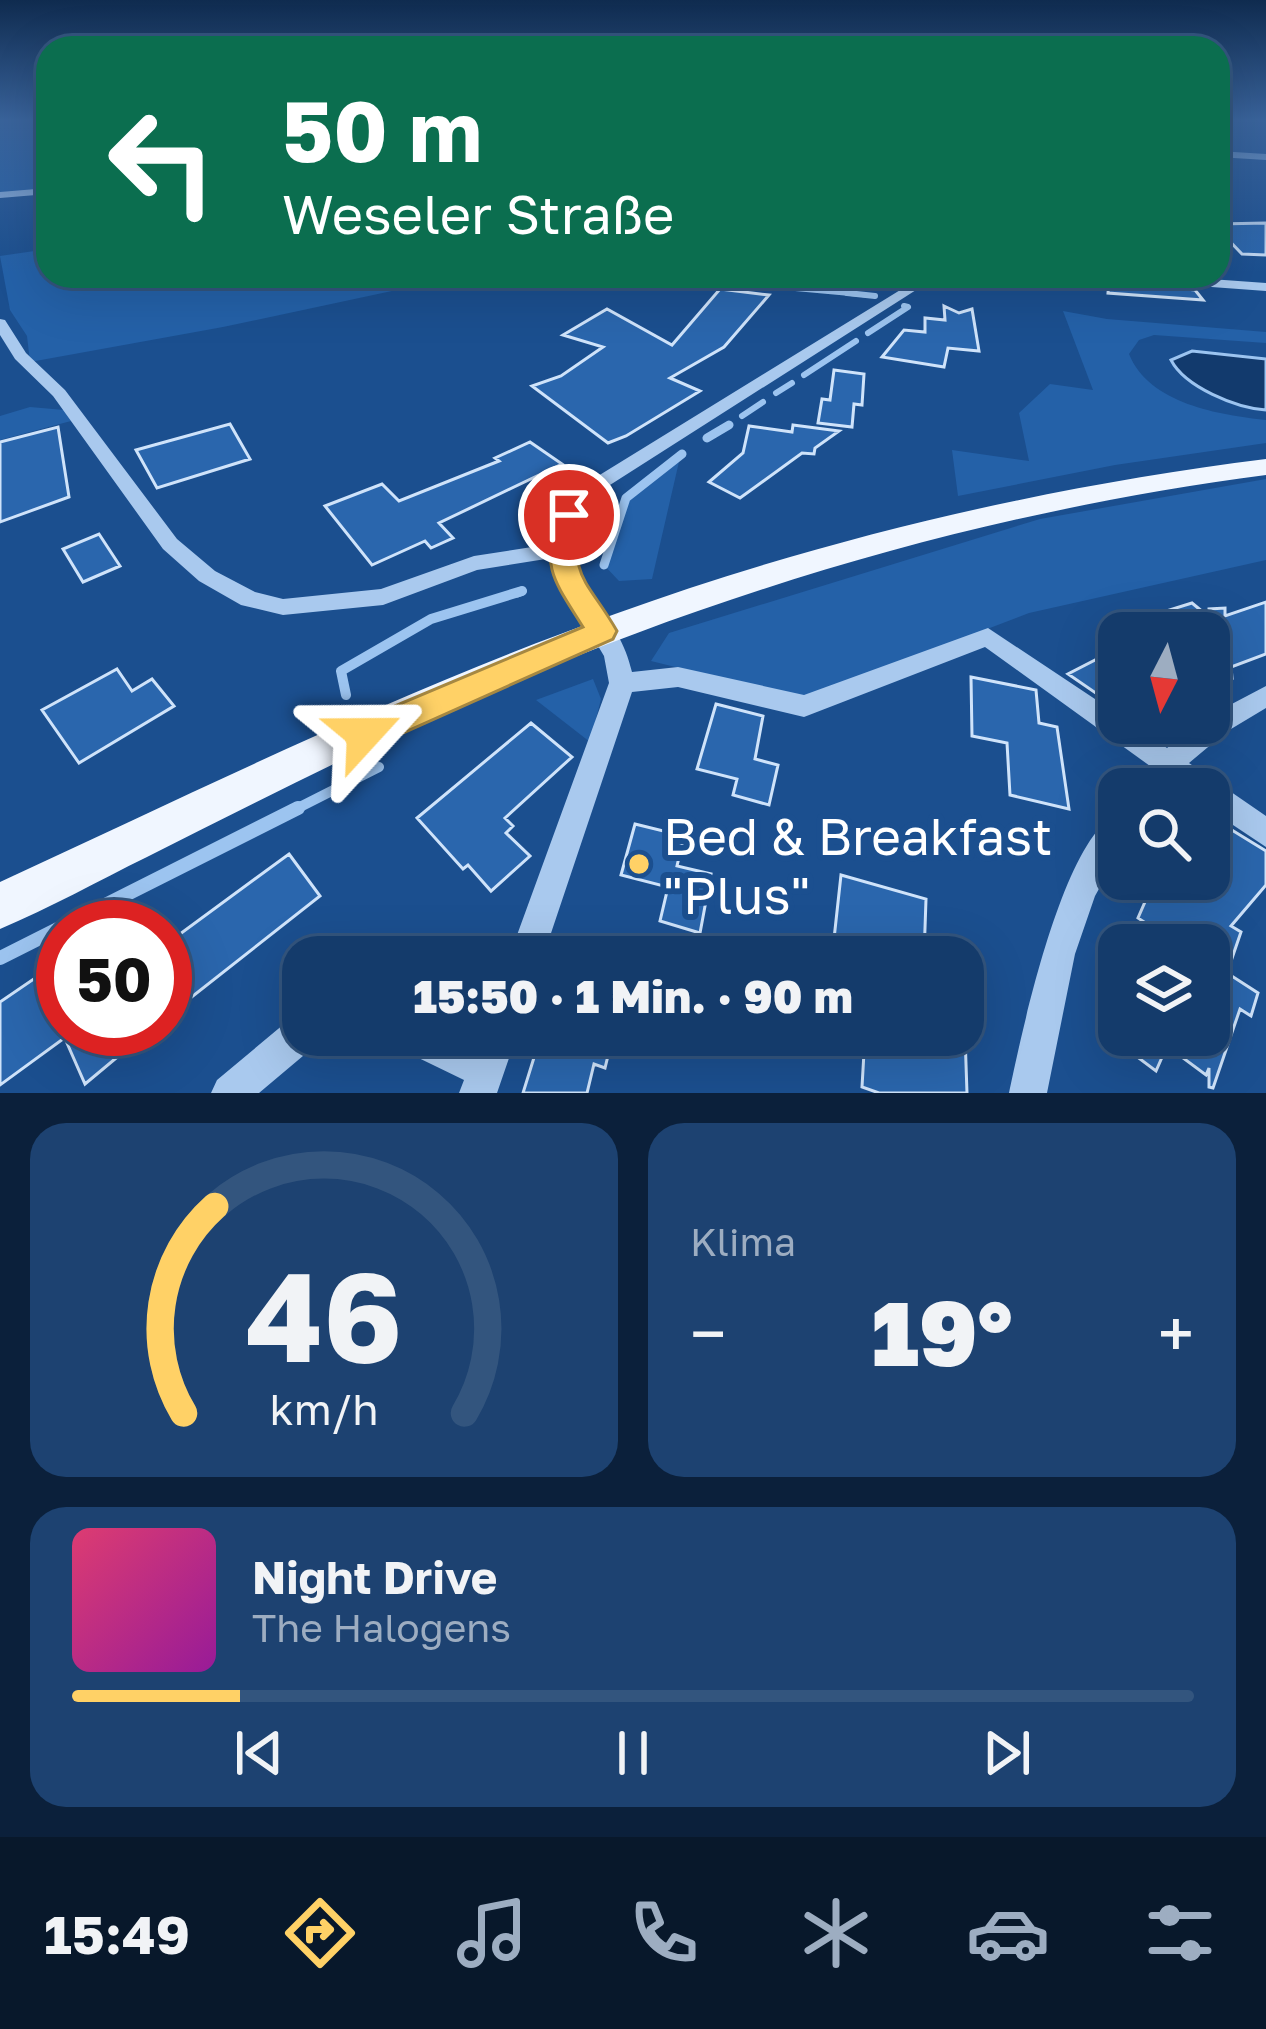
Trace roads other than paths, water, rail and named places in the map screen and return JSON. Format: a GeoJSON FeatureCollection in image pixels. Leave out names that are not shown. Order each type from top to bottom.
{"type":"FeatureCollection","features":[{"type":"Feature","properties":{"kind":"main road"},"geometry":{"type":"LineString","coordinates":[[0,907],[238,791],[602,631],[937,526],[1061,498],[1266,467]]}},
{"type":"Feature","properties":{"kind":"street"},"geometry":{"type":"LineString","coordinates":[[0,195],[36,192]]}},
{"type":"Feature","properties":{"kind":"street"},"geometry":{"type":"LineString","coordinates":[[1230,284],[1266,287]]}},
{"type":"Feature","properties":{"kind":"street"},"geometry":{"type":"LineString","coordinates":[[533,936],[622,683],[621,665],[565,575],[560,550],[569,515],[592,488],[913,288]]}},
{"type":"Feature","properties":{"kind":"street"},"geometry":{"type":"LineString","coordinates":[[0,323],[20,356],[59,393],[170,544],[207,576],[249,599],[283,607],[383,597],[474,563],[560,550]]}},
{"type":"Feature","properties":{"kind":"street"},"geometry":{"type":"LineString","coordinates":[[622,683],[650,676],[678,677],[804,706],[988,637],[1174,768]]}},
{"type":"Feature","properties":{"kind":"street"},"geometry":{"type":"LineString","coordinates":[[1163,768],[1217,721],[1266,696]]}},
{"type":"Feature","properties":{"kind":"street"},"geometry":{"type":"LineString","coordinates":[[1230,807],[1266,833]]}},
{"type":"Feature","properties":{"kind":"street"},"geometry":{"type":"LineString","coordinates":[[1028,1093],[1050,980],[1090,866],[1098,855]]}},
{"type":"Feature","properties":{"kind":"street"},"geometry":{"type":"LineString","coordinates":[[230,1093],[282,1050]]}},
{"type":"Feature","properties":{"kind":"street"},"geometry":{"type":"LineString","coordinates":[[443,1056],[482,1082]]}},
{"type":"Feature","properties":{"kind":"waterway"},"geometry":{"type":"LineString","coordinates":[[788,288],[875,296],[847,293]]}},
{"type":"Feature","properties":{"kind":"waterway"},"geometry":{"type":"LineString","coordinates":[[868,333],[908,307],[904,306]]}},
{"type":"Feature","properties":{"kind":"waterway"},"geometry":{"type":"LineString","coordinates":[[804,375],[856,341]]}},
{"type":"Feature","properties":{"kind":"waterway"},"geometry":{"type":"LineString","coordinates":[[776,393],[792,383]]}},
{"type":"Feature","properties":{"kind":"waterway"},"geometry":{"type":"LineString","coordinates":[[742,416],[763,402]]}},
{"type":"Feature","properties":{"kind":"waterway"},"geometry":{"type":"LineString","coordinates":[[707,438],[729,425]]}},
{"type":"Feature","properties":{"kind":"waterway"},"geometry":{"type":"LineString","coordinates":[[604,565],[626,498],[682,454]]}},
{"type":"Feature","properties":{"kind":"waterway"},"geometry":{"type":"LineString","coordinates":[[346,695],[341,671],[431,619],[522,591],[517,593]]}},
{"type":"Feature","properties":{"kind":"waterway"},"geometry":{"type":"LineString","coordinates":[[292,811],[379,767]]}},
{"type":"Feature","properties":{"kind":"waterway"},"geometry":{"type":"LineString","coordinates":[[0,958],[298,808]]}},
{"type":"Feature","properties":{"kind":"place","name":"Bed & Breakfast \"Plus\""},"geometry":{"type":"Point","coordinates":[639,864]}}]}
